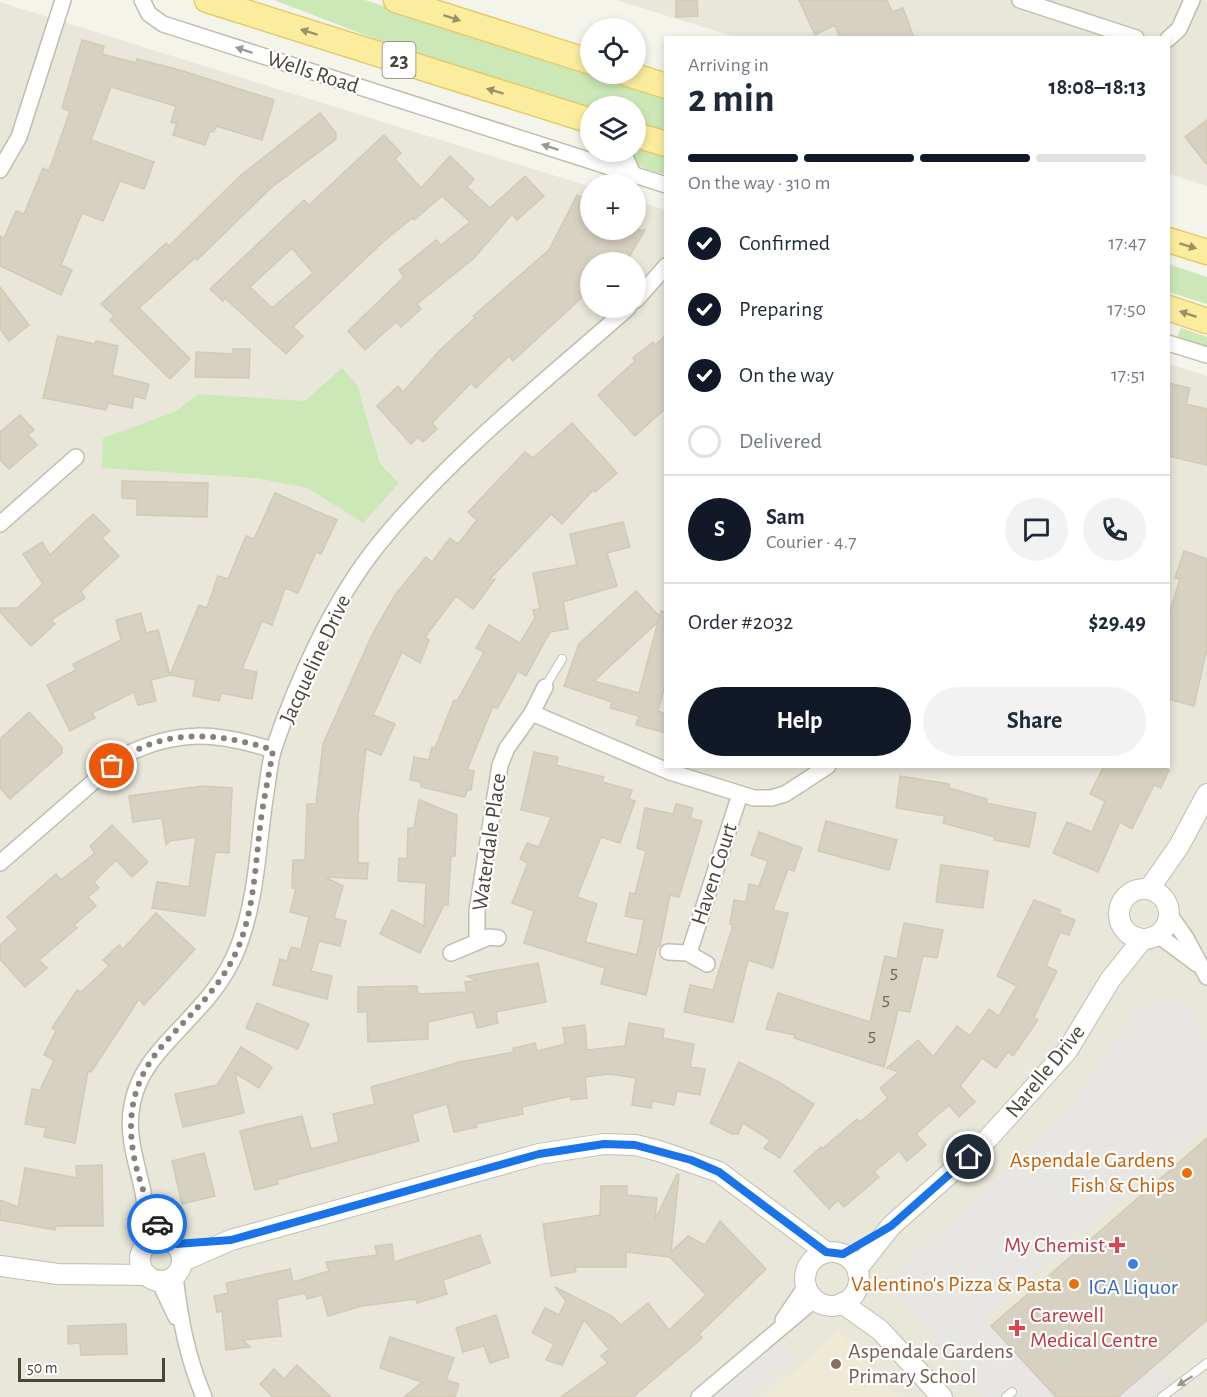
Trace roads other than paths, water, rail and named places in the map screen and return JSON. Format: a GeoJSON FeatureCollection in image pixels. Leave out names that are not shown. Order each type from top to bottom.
{"type":"FeatureCollection","features":[{"type":"Feature","properties":{"kind":"main road","name":"Wells Road"},"geometry":{"type":"LineString","coordinates":[[207,0],[580,118]]}},
{"type":"Feature","properties":{"kind":"main road"},"geometry":{"type":"LineString","coordinates":[[396,0],[580,59]]}},
{"type":"Feature","properties":{"kind":"main road"},"geometry":{"type":"LineString","coordinates":[[646,80],[664,85]]}},
{"type":"Feature","properties":{"kind":"main road"},"geometry":{"type":"LineString","coordinates":[[646,138],[664,143]]}},
{"type":"Feature","properties":{"kind":"main road"},"geometry":{"type":"LineString","coordinates":[[1170,241],[1207,252]]}},
{"type":"Feature","properties":{"kind":"main road"},"geometry":{"type":"LineString","coordinates":[[1170,309],[1207,321]]}},
{"type":"Feature","properties":{"kind":"street"},"geometry":{"type":"LineString","coordinates":[[0,170],[19,137],[63,0]]}},
{"type":"Feature","properties":{"kind":"street","name":"Wells Road"},"geometry":{"type":"LineString","coordinates":[[142,0],[149,14],[163,24],[633,174]]}},
{"type":"Feature","properties":{"kind":"street"},"geometry":{"type":"LineString","coordinates":[[1020,0],[1130,36]]}},
{"type":"Feature","properties":{"kind":"street"},"geometry":{"type":"LineString","coordinates":[[1170,37],[1179,29],[1192,0]]}},
{"type":"Feature","properties":{"kind":"street"},"geometry":{"type":"LineString","coordinates":[[628,162],[633,174]]}},
{"type":"Feature","properties":{"kind":"street","name":"Wells Road"},"geometry":{"type":"LineString","coordinates":[[646,178],[664,184]]}},
{"type":"Feature","properties":{"kind":"street"},"geometry":{"type":"LineString","coordinates":[[646,289],[664,268]]}},
{"type":"Feature","properties":{"kind":"street","name":"Jacqueline Drive"},"geometry":{"type":"LineString","coordinates":[[204,1397],[188,1356],[133,1151],[130,1127],[134,1095],[149,1064],[162,1046],[224,977],[238,947],[254,890],[260,826],[273,750],[318,644],[346,590],[376,547],[450,465],[617,318]]}},
{"type":"Feature","properties":{"kind":"street"},"geometry":{"type":"LineString","coordinates":[[1170,344],[1207,355]]}},
{"type":"Feature","properties":{"kind":"street"},"geometry":{"type":"LineString","coordinates":[[0,524],[76,457]]}},
{"type":"Feature","properties":{"kind":"street","name":"Waterdale Place"},"geometry":{"type":"LineString","coordinates":[[477,941],[477,911],[500,765],[507,748],[532,714],[545,687]]}},
{"type":"Feature","properties":{"kind":"street"},"geometry":{"type":"LineString","coordinates":[[532,714],[651,765],[759,799],[780,796],[832,768]]}},
{"type":"Feature","properties":{"kind":"street"},"geometry":{"type":"LineString","coordinates":[[0,863],[115,763],[147,744],[181,736],[213,736],[273,750]]}},
{"type":"Feature","properties":{"kind":"street","name":"Haven Court"},"geometry":{"type":"LineString","coordinates":[[689,953],[740,794]]}},
{"type":"Feature","properties":{"kind":"street"},"geometry":{"type":"LineString","coordinates":[[1150,938],[1168,922],[1161,901],[1179,846],[1207,794]]}},
{"type":"Feature","properties":{"kind":"street"},"geometry":{"type":"LineString","coordinates":[[1132,892],[1161,901],[1186,938],[1204,972],[1150,938],[1123,929],[1119,921],[1120,904],[1132,892]]}},
{"type":"Feature","properties":{"kind":"street","name":"Narelle Drive"},"geometry":{"type":"LineString","coordinates":[[1110,980],[1123,929]]}},
{"type":"Feature","properties":{"kind":"street"},"geometry":{"type":"LineString","coordinates":[[451,953],[477,941],[498,938]]}},
{"type":"Feature","properties":{"kind":"street","name":"Narelle Drive"},"geometry":{"type":"LineString","coordinates":[[857,1269],[891,1226],[984,1143],[1067,1051],[1110,980],[1150,938]]}},
{"type":"Feature","properties":{"kind":"street"},"geometry":{"type":"LineString","coordinates":[[668,952],[689,953],[707,964]]}},
{"type":"Feature","properties":{"kind":"street"},"geometry":{"type":"LineString","coordinates":[[0,1266],[58,1274],[92,1274],[162,1259],[539,1154],[604,1144],[635,1145],[691,1160],[719,1172],[774,1212],[827,1256],[857,1269],[859,1280],[849,1297],[828,1305],[811,1292],[807,1269],[827,1256]]}},
{"type":"Feature","properties":{"kind":"street","name":"Narelle Drive"},"geometry":{"type":"LineString","coordinates":[[827,1256],[891,1226]]}},
{"type":"Feature","properties":{"kind":"street"},"geometry":{"type":"LineString","coordinates":[[699,1397],[774,1333],[811,1292]]}},
{"type":"Feature","properties":{"kind":"street"},"geometry":{"type":"LineString","coordinates":[[849,1297],[942,1397]]}},
{"type":"Feature","properties":{"kind":"lane"},"geometry":{"type":"LineString","coordinates":[[545,687],[562,659]]}},
{"type":"Feature","properties":{"kind":"lane"},"geometry":{"type":"LineString","coordinates":[[1162,1397],[1207,1364]]}},
{"type":"Feature","properties":{"kind":"place","name":"Aspendale Gardens Fish & Chips"},"geometry":{"type":"Point","coordinates":[1187,1173]}},
{"type":"Feature","properties":{"kind":"place","name":"My Chemist"},"geometry":{"type":"Point","coordinates":[1117,1245]}},
{"type":"Feature","properties":{"kind":"place","name":"IGA Liquor"},"geometry":{"type":"Point","coordinates":[1133,1264]}},
{"type":"Feature","properties":{"kind":"place","name":"Valentino's Pizza & Pasta"},"geometry":{"type":"Point","coordinates":[1074,1284]}},
{"type":"Feature","properties":{"kind":"place","name":"Carewell Medical Centre"},"geometry":{"type":"Point","coordinates":[1017,1328]}},
{"type":"Feature","properties":{"kind":"place","name":"Aspendale Gardens Primary School"},"geometry":{"type":"Point","coordinates":[836,1364]}}]}
